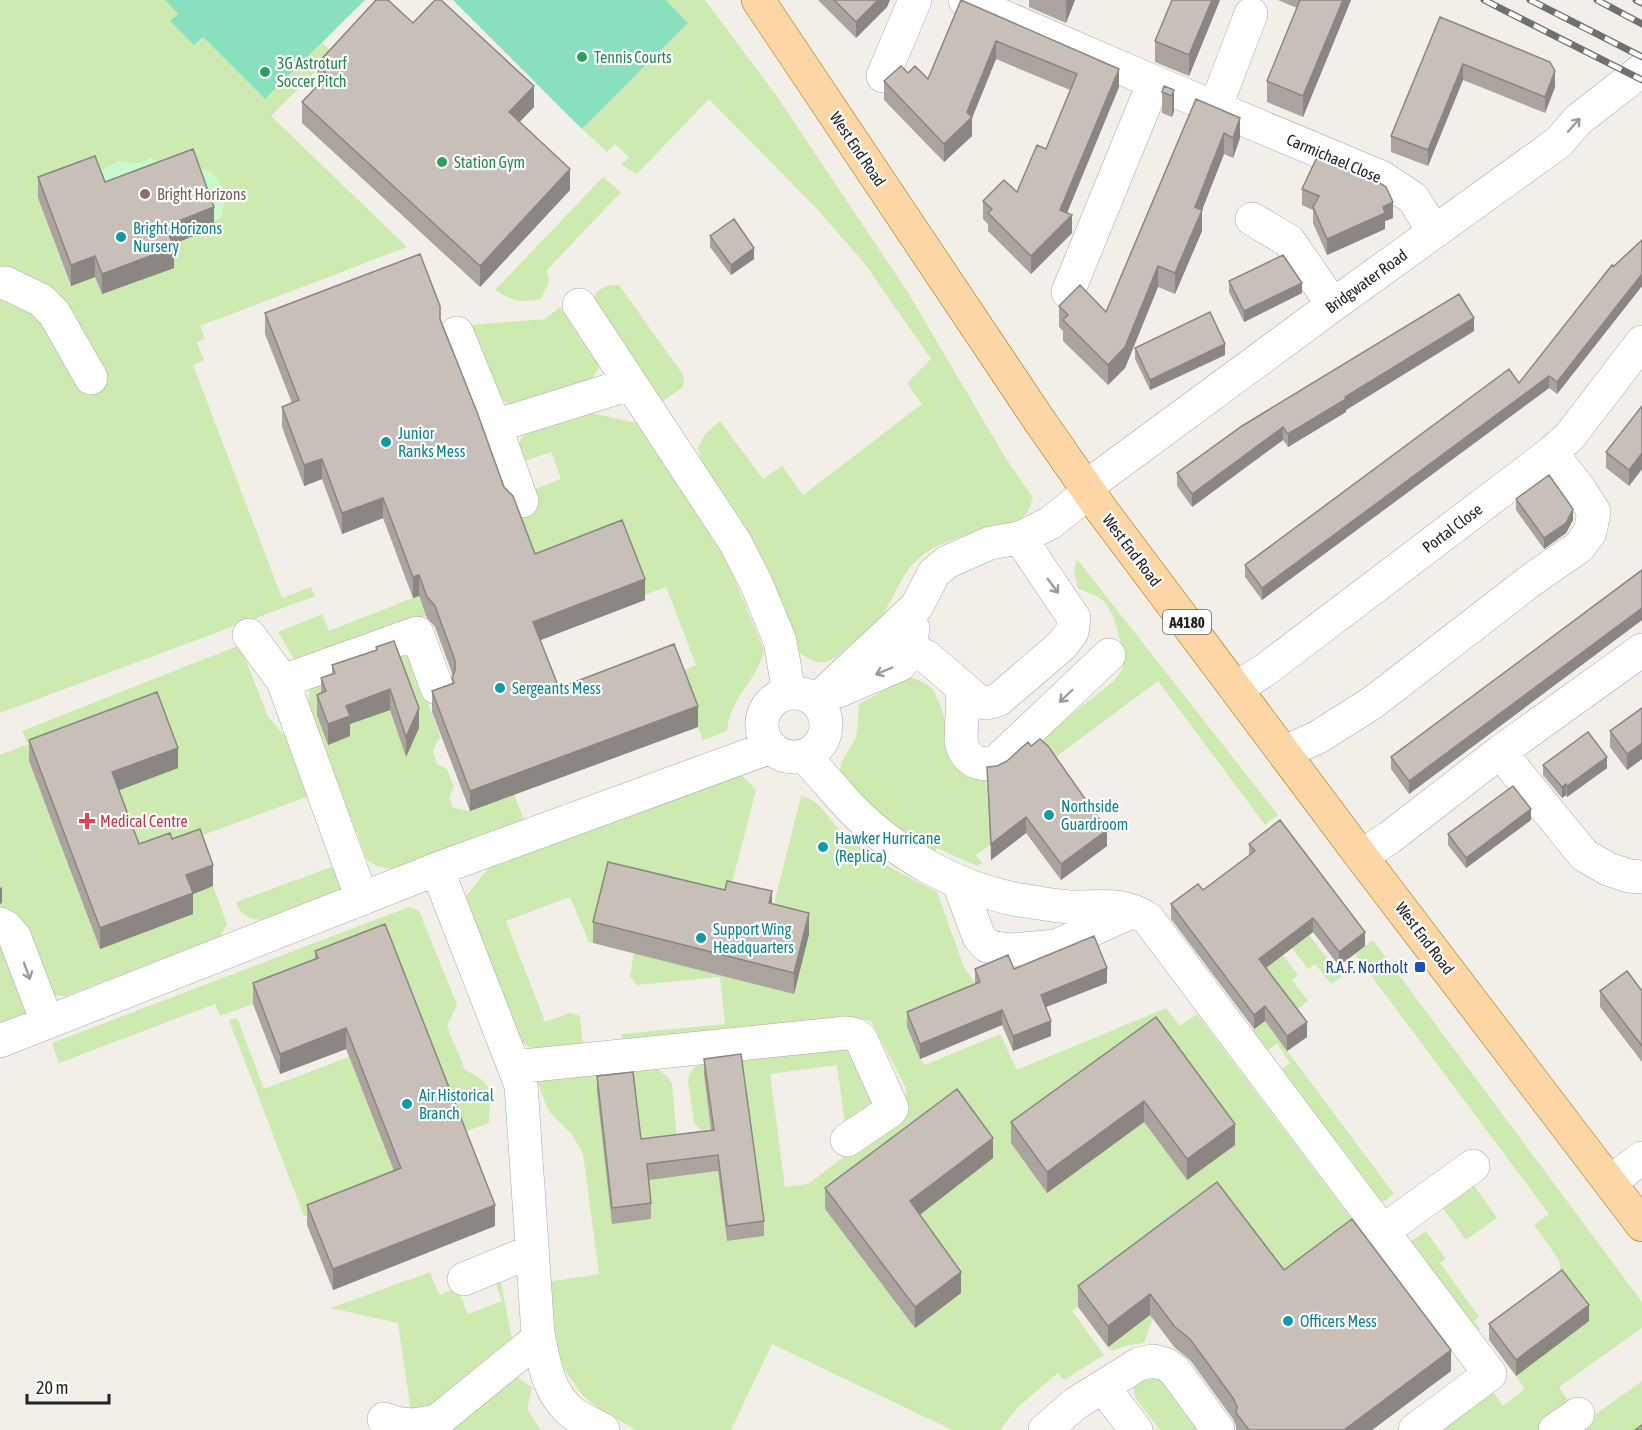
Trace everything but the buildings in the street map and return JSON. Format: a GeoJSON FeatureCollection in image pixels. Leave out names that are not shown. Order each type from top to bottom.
{"type":"FeatureCollection","features":[{"type":"Feature","properties":{"kind":"main road","name":"West End Road"},"geometry":{"type":"LineString","coordinates":[[758,0],[1088,489],[1142,565],[1642,1225]]}},
{"type":"Feature","properties":{"kind":"street"},"geometry":{"type":"LineString","coordinates":[[883,76],[915,0]]}},
{"type":"Feature","properties":{"kind":"street","name":"Carmichael Close"},"geometry":{"type":"LineString","coordinates":[[975,2],[1154,82],[1381,177],[1413,198],[1434,232]]}},
{"type":"Feature","properties":{"kind":"street"},"geometry":{"type":"LineString","coordinates":[[1215,108],[1251,14]]}},
{"type":"Feature","properties":{"kind":"street","name":"Bridgwater Road"},"geometry":{"type":"LineString","coordinates":[[1020,538],[1050,523],[1088,489],[1333,304],[1559,142],[1578,120],[1642,70]]}},
{"type":"Feature","properties":{"kind":"street"},"geometry":{"type":"LineString","coordinates":[[1068,292],[1154,82]]}},
{"type":"Feature","properties":{"kind":"street"},"geometry":{"type":"LineString","coordinates":[[1252,219],[1289,242],[1333,304]]}},
{"type":"Feature","properties":{"kind":"street"},"geometry":{"type":"LineString","coordinates":[[0,283],[6,283],[41,300],[54,313],[91,378]]}},
{"type":"Feature","properties":{"kind":"street"},"geometry":{"type":"LineString","coordinates":[[579,304],[630,384],[678,437],[756,583],[803,697],[826,717],[827,727],[820,745],[813,752],[804,756],[786,756],[771,747],[765,739],[762,719],[765,710],[780,696],[803,697],[901,664],[910,648],[917,606],[933,573],[947,562],[990,543],[1020,538],[1074,618],[1072,632],[1061,646],[998,700],[986,703],[978,701],[927,657],[910,648]]}},
{"type":"Feature","properties":{"kind":"street"},"geometry":{"type":"LineString","coordinates":[[457,333],[495,426],[522,501]]}},
{"type":"Feature","properties":{"kind":"street","name":"Portal Close"},"geometry":{"type":"LineString","coordinates":[[1237,688],[1551,453],[1570,436],[1642,342]]}},
{"type":"Feature","properties":{"kind":"street"},"geometry":{"type":"LineString","coordinates":[[495,426],[630,384]]}},
{"type":"Feature","properties":{"kind":"street"},"geometry":{"type":"LineString","coordinates":[[1285,752],[1318,737],[1364,708],[1530,581],[1579,547],[1590,532],[1594,512],[1579,488],[1551,453]]}},
{"type":"Feature","properties":{"kind":"street"},"geometry":{"type":"LineString","coordinates":[[803,697],[917,606]]}},
{"type":"Feature","properties":{"kind":"street"},"geometry":{"type":"LineString","coordinates":[[284,681],[417,633],[437,688]]}},
{"type":"Feature","properties":{"kind":"street"},"geometry":{"type":"LineString","coordinates":[[249,635],[284,681],[362,898]]}},
{"type":"Feature","properties":{"kind":"street"},"geometry":{"type":"LineString","coordinates":[[1361,856],[1389,838],[1500,752],[1642,650]]}},
{"type":"Feature","properties":{"kind":"street"},"geometry":{"type":"LineString","coordinates":[[963,688],[961,741],[963,750],[975,762],[983,765],[995,763],[1109,655]]}},
{"type":"Feature","properties":{"kind":"street"},"geometry":{"type":"LineString","coordinates":[[0,1041],[437,869],[771,747]]}},
{"type":"Feature","properties":{"kind":"street"},"geometry":{"type":"LineString","coordinates":[[1500,752],[1584,855],[1608,869],[1629,876],[1642,877]]}},
{"type":"Feature","properties":{"kind":"street"},"geometry":{"type":"LineString","coordinates":[[804,756],[849,806],[879,833],[911,856],[958,881],[1016,899],[1038,903],[1136,910],[1159,931],[1490,1374],[1415,1430]]}},
{"type":"Feature","properties":{"kind":"street"},"geometry":{"type":"LineString","coordinates":[[437,869],[521,1085],[539,1338],[545,1372],[555,1392],[570,1411],[603,1430]]}},
{"type":"Feature","properties":{"kind":"street"},"geometry":{"type":"LineString","coordinates":[[958,881],[979,937],[987,946],[996,948],[1011,950],[1056,946],[1136,910]]}},
{"type":"Feature","properties":{"kind":"street"},"geometry":{"type":"LineString","coordinates":[[0,924],[6,927],[15,938],[47,1022]]}},
{"type":"Feature","properties":{"kind":"street"},"geometry":{"type":"LineString","coordinates":[[514,1066],[854,1034],[861,1039],[892,1108],[847,1140]]}},
{"type":"Feature","properties":{"kind":"street"},"geometry":{"type":"LineString","coordinates":[[1610,1182],[1642,1158]]}},
{"type":"Feature","properties":{"kind":"street"},"geometry":{"type":"LineString","coordinates":[[1383,1231],[1473,1166]]}},
{"type":"Feature","properties":{"kind":"street"},"geometry":{"type":"LineString","coordinates":[[464,1279],[532,1251]]}},
{"type":"Feature","properties":{"kind":"street"},"geometry":{"type":"LineString","coordinates":[[384,1419],[399,1424],[414,1425],[437,1421],[539,1338]]}},
{"type":"Feature","properties":{"kind":"street"},"geometry":{"type":"LineString","coordinates":[[1045,1430],[1075,1404],[1139,1364],[1153,1361],[1165,1364],[1175,1371],[1218,1430]]}},
{"type":"Feature","properties":{"kind":"street"},"geometry":{"type":"LineString","coordinates":[[1103,1387],[1136,1430]]}},
{"type":"Feature","properties":{"kind":"green space"},"geometry":{"type":"Polygon","coordinates":[[[0,0],[165,0],[178,14],[171,22],[194,45],[203,37],[265,99],[322,43],[334,53],[271,116],[407,247],[200,326],[205,339],[197,342],[204,360],[193,365],[282,598],[311,587],[315,596],[0,713],[0,0]],[[151,158],[138,164],[119,161],[100,174],[38,198],[70,285],[95,277],[102,294],[166,247],[221,217],[224,200],[222,186],[172,169],[151,158]]]}},
{"type":"Feature","properties":{"kind":"green space","name":"3G Astroturf Soccer Pitch"},"geometry":{"type":"Polygon","coordinates":[[[165,0],[365,0],[265,99],[203,37],[194,45],[170,21],[178,14],[165,0]]]}},
{"type":"Feature","properties":{"kind":"green space","name":"Tennis Courts"},"geometry":{"type":"Polygon","coordinates":[[[453,0],[666,0],[688,23],[582,129],[453,0]]]}},
{"type":"Feature","properties":{"kind":"green space"},"geometry":{"type":"Polygon","coordinates":[[[666,0],[705,0],[776,95],[907,291],[1005,457],[1033,498],[1027,513],[1019,521],[958,538],[924,554],[905,574],[879,619],[836,657],[825,662],[813,661],[798,652],[759,552],[704,472],[698,447],[706,433],[720,421],[763,479],[782,466],[803,495],[922,404],[907,383],[931,359],[865,264],[816,208],[709,99],[637,174],[621,165],[629,157],[615,144],[607,152],[582,129],[688,23],[666,0]]]}},
{"type":"Feature","properties":{"kind":"green space"},"geometry":{"type":"Polygon","coordinates":[[[151,158],[172,169],[199,167],[213,173],[222,186],[224,194],[221,217],[211,220],[105,203],[100,174],[106,168],[119,161],[138,164],[151,158]]]}},
{"type":"Feature","properties":{"kind":"green space"},"geometry":{"type":"Polygon","coordinates":[[[603,177],[621,192],[547,270],[549,282],[541,299],[517,300],[495,290],[603,177]]]}},
{"type":"Feature","properties":{"kind":"green space"},"geometry":{"type":"Polygon","coordinates":[[[610,285],[619,285],[684,376],[683,387],[659,404],[591,304],[597,292],[610,285]]]}},
{"type":"Feature","properties":{"kind":"green space"},"geometry":{"type":"Polygon","coordinates":[[[560,307],[600,364],[590,384],[509,405],[502,399],[470,325],[545,319],[560,307]]]}},
{"type":"Feature","properties":{"kind":"green space"},"geometry":{"type":"Polygon","coordinates":[[[591,413],[637,423],[725,557],[764,650],[756,671],[733,708],[727,731],[703,740],[677,673],[696,665],[666,587],[644,595],[517,581],[511,512],[533,490],[561,479],[551,452],[522,462],[519,444],[523,437],[539,426],[591,413]]]}},
{"type":"Feature","properties":{"kind":"green space"},"geometry":{"type":"Polygon","coordinates":[[[1077,559],[1278,815],[1265,825],[1158,681],[1049,762],[1024,752],[1114,681],[1122,669],[1121,645],[1113,617],[1097,596],[1078,588],[1074,571],[1077,559]]]}},
{"type":"Feature","properties":{"kind":"green space"},"geometry":{"type":"Polygon","coordinates":[[[418,596],[427,616],[395,627],[299,668],[278,632],[322,614],[329,631],[418,596]]]}},
{"type":"Feature","properties":{"kind":"green space"},"geometry":{"type":"Polygon","coordinates":[[[240,645],[268,717],[285,736],[317,793],[195,838],[139,865],[29,761],[100,949],[192,914],[186,896],[213,886],[227,924],[220,937],[66,996],[52,995],[0,915],[0,755],[28,744],[22,731],[240,645]]]}},
{"type":"Feature","properties":{"kind":"green space"},"geometry":{"type":"Polygon","coordinates":[[[406,645],[441,738],[433,750],[437,764],[447,769],[454,787],[449,797],[453,808],[470,811],[514,794],[524,820],[394,869],[379,867],[367,860],[309,707],[309,691],[316,679],[406,645]]]}},
{"type":"Feature","properties":{"kind":"green space"},"geometry":{"type":"Polygon","coordinates":[[[908,677],[923,682],[934,692],[947,728],[947,752],[952,764],[968,775],[986,779],[991,844],[976,855],[982,863],[977,866],[937,848],[932,857],[864,804],[843,780],[841,765],[856,737],[859,704],[908,677]]]}},
{"type":"Feature","properties":{"kind":"green space"},"geometry":{"type":"Polygon","coordinates":[[[735,768],[756,790],[725,910],[608,883],[593,943],[589,943],[570,897],[506,921],[545,1022],[570,1013],[580,1016],[583,1047],[532,1049],[521,1042],[463,900],[494,861],[735,768]]]}},
{"type":"Feature","properties":{"kind":"green space"},"geometry":{"type":"Polygon","coordinates":[[[801,796],[819,805],[842,832],[864,850],[937,892],[964,967],[975,983],[980,997],[907,1027],[920,1059],[925,1065],[1000,1034],[1017,1070],[1166,1008],[1180,1026],[1197,1014],[1362,1233],[1284,1291],[1217,1203],[1072,1311],[1104,1355],[1064,1380],[1058,1373],[1018,1407],[1000,1430],[952,1430],[772,1344],[731,1430],[636,1430],[599,1409],[582,1395],[560,1363],[547,1282],[599,1274],[583,1154],[573,1136],[548,1110],[535,1076],[657,1069],[667,1076],[672,1084],[678,1151],[667,1152],[612,1223],[651,1219],[647,1180],[718,1171],[727,1241],[764,1236],[704,1075],[711,1129],[700,1130],[694,1122],[688,1081],[690,1072],[701,1062],[845,1045],[852,1051],[872,1104],[845,1125],[837,1065],[770,1074],[785,1187],[808,1184],[849,1153],[906,1100],[906,1088],[871,1021],[857,1018],[622,1042],[622,1034],[725,1024],[720,977],[637,985],[630,976],[634,953],[769,924],[801,796]],[[1156,1038],[1144,1122],[1187,1180],[1156,1038]]]}},
{"type":"Feature","properties":{"kind":"green space"},"geometry":{"type":"Polygon","coordinates":[[[342,863],[343,883],[338,894],[298,909],[276,917],[257,920],[243,913],[236,902],[342,863]]]}},
{"type":"Feature","properties":{"kind":"green space"},"geometry":{"type":"Polygon","coordinates":[[[409,907],[419,911],[457,1005],[447,1026],[465,1070],[482,1080],[489,1090],[489,1123],[459,1134],[385,945],[253,1004],[220,1016],[215,1004],[59,1063],[52,1043],[409,907]]]}},
{"type":"Feature","properties":{"kind":"green space"},"geometry":{"type":"Polygon","coordinates":[[[0,932],[28,1007],[22,1017],[0,1026],[0,932]]]}},
{"type":"Feature","properties":{"kind":"green space"},"geometry":{"type":"Polygon","coordinates":[[[1309,935],[1342,977],[1331,984],[1315,964],[1308,969],[1292,948],[1309,935]]]}},
{"type":"Feature","properties":{"kind":"green space"},"geometry":{"type":"Polygon","coordinates":[[[1373,940],[1642,1302],[1642,1328],[1559,1387],[1571,1406],[1537,1430],[1436,1430],[1492,1390],[1503,1406],[1525,1389],[1516,1376],[1589,1321],[1562,1286],[1559,1260],[1534,1225],[1549,1214],[1355,954],[1373,940]]]}},
{"type":"Feature","properties":{"kind":"green space"},"geometry":{"type":"Polygon","coordinates":[[[1283,955],[1298,975],[1292,980],[1308,1001],[1271,1029],[1394,1194],[1379,1205],[1279,1071],[1290,1063],[1277,1044],[1265,1052],[1250,1032],[1284,1007],[1259,973],[1283,955]]]}},
{"type":"Feature","properties":{"kind":"green space"},"geometry":{"type":"Polygon","coordinates":[[[237,1018],[264,1089],[349,1057],[398,1181],[304,1216],[229,1020],[237,1018]]]}},
{"type":"Feature","properties":{"kind":"green space"},"geometry":{"type":"Polygon","coordinates":[[[1473,1184],[1497,1218],[1466,1240],[1442,1207],[1473,1184]]]}},
{"type":"Feature","properties":{"kind":"green space"},"geometry":{"type":"Polygon","coordinates":[[[1426,1231],[1446,1259],[1440,1263],[1479,1317],[1474,1321],[1480,1329],[1475,1333],[1410,1242],[1426,1231]]]}},
{"type":"Feature","properties":{"kind":"green space"},"geometry":{"type":"Polygon","coordinates":[[[430,1272],[439,1295],[457,1288],[468,1314],[502,1301],[493,1276],[500,1277],[512,1340],[420,1416],[411,1412],[398,1323],[331,1308],[430,1272]]]}},
{"type":"Feature","properties":{"kind":"green space"},"geometry":{"type":"Polygon","coordinates":[[[1155,1311],[1158,1315],[1152,1320],[1144,1343],[1112,1351],[1108,1347],[1155,1311]]]}},
{"type":"Feature","properties":{"kind":"green space"},"geometry":{"type":"Polygon","coordinates":[[[1146,1375],[1164,1378],[1203,1430],[1160,1430],[1136,1399],[1133,1388],[1138,1380],[1146,1375]]]}},
{"type":"Feature","properties":{"kind":"green space"},"geometry":{"type":"Polygon","coordinates":[[[519,1378],[532,1388],[527,1409],[541,1430],[449,1430],[505,1380],[519,1378]]]}},
{"type":"Feature","properties":{"kind":"green space"},"geometry":{"type":"Polygon","coordinates":[[[1642,1381],[1642,1430],[1574,1430],[1583,1423],[1642,1381]]]}},
{"type":"Feature","properties":{"kind":"railway"},"geometry":{"type":"LineString","coordinates":[[1484,0],[1642,80]]}},
{"type":"Feature","properties":{"kind":"railway"},"geometry":{"type":"LineString","coordinates":[[1530,0],[1642,57]]}},
{"type":"Feature","properties":{"kind":"railway"},"geometry":{"type":"LineString","coordinates":[[1597,0],[1642,24]]}},
{"type":"Feature","properties":{"kind":"railway"},"geometry":{"type":"LineString","coordinates":[[1636,0],[1642,3]]}},
{"type":"Feature","properties":{"kind":"place","name":"Tennis Courts"},"geometry":{"type":"Point","coordinates":[582,57]}},
{"type":"Feature","properties":{"kind":"place","name":"3G Astroturf Soccer Pitch"},"geometry":{"type":"Point","coordinates":[265,72]}},
{"type":"Feature","properties":{"kind":"place","name":"Station Gym"},"geometry":{"type":"Point","coordinates":[442,162]}},
{"type":"Feature","properties":{"kind":"place","name":"Bright Horizons"},"geometry":{"type":"Point","coordinates":[145,194]}},
{"type":"Feature","properties":{"kind":"place","name":"Bright Horizons Nursery"},"geometry":{"type":"Point","coordinates":[121,237]}},
{"type":"Feature","properties":{"kind":"place","name":"Junior Ranks Mess"},"geometry":{"type":"Point","coordinates":[386,442]}},
{"type":"Feature","properties":{"kind":"place","name":"Sergeants Mess"},"geometry":{"type":"Point","coordinates":[500,688]}},
{"type":"Feature","properties":{"kind":"place","name":"Northside Guardroom"},"geometry":{"type":"Point","coordinates":[1049,815]}},
{"type":"Feature","properties":{"kind":"place","name":"Medical Centre"},"geometry":{"type":"Point","coordinates":[87,821]}},
{"type":"Feature","properties":{"kind":"place","name":"Hawker Hurricane (Replica)"},"geometry":{"type":"Point","coordinates":[823,847]}},
{"type":"Feature","properties":{"kind":"place","name":"Support Wing Headquarters"},"geometry":{"type":"Point","coordinates":[701,938]}},
{"type":"Feature","properties":{"kind":"place","name":"R.A.F. Northolt"},"geometry":{"type":"Point","coordinates":[1420,967]}},
{"type":"Feature","properties":{"kind":"place","name":"Air Historical Branch"},"geometry":{"type":"Point","coordinates":[407,1104]}},
{"type":"Feature","properties":{"kind":"place","name":"Officers Mess"},"geometry":{"type":"Point","coordinates":[1288,1321]}}]}
